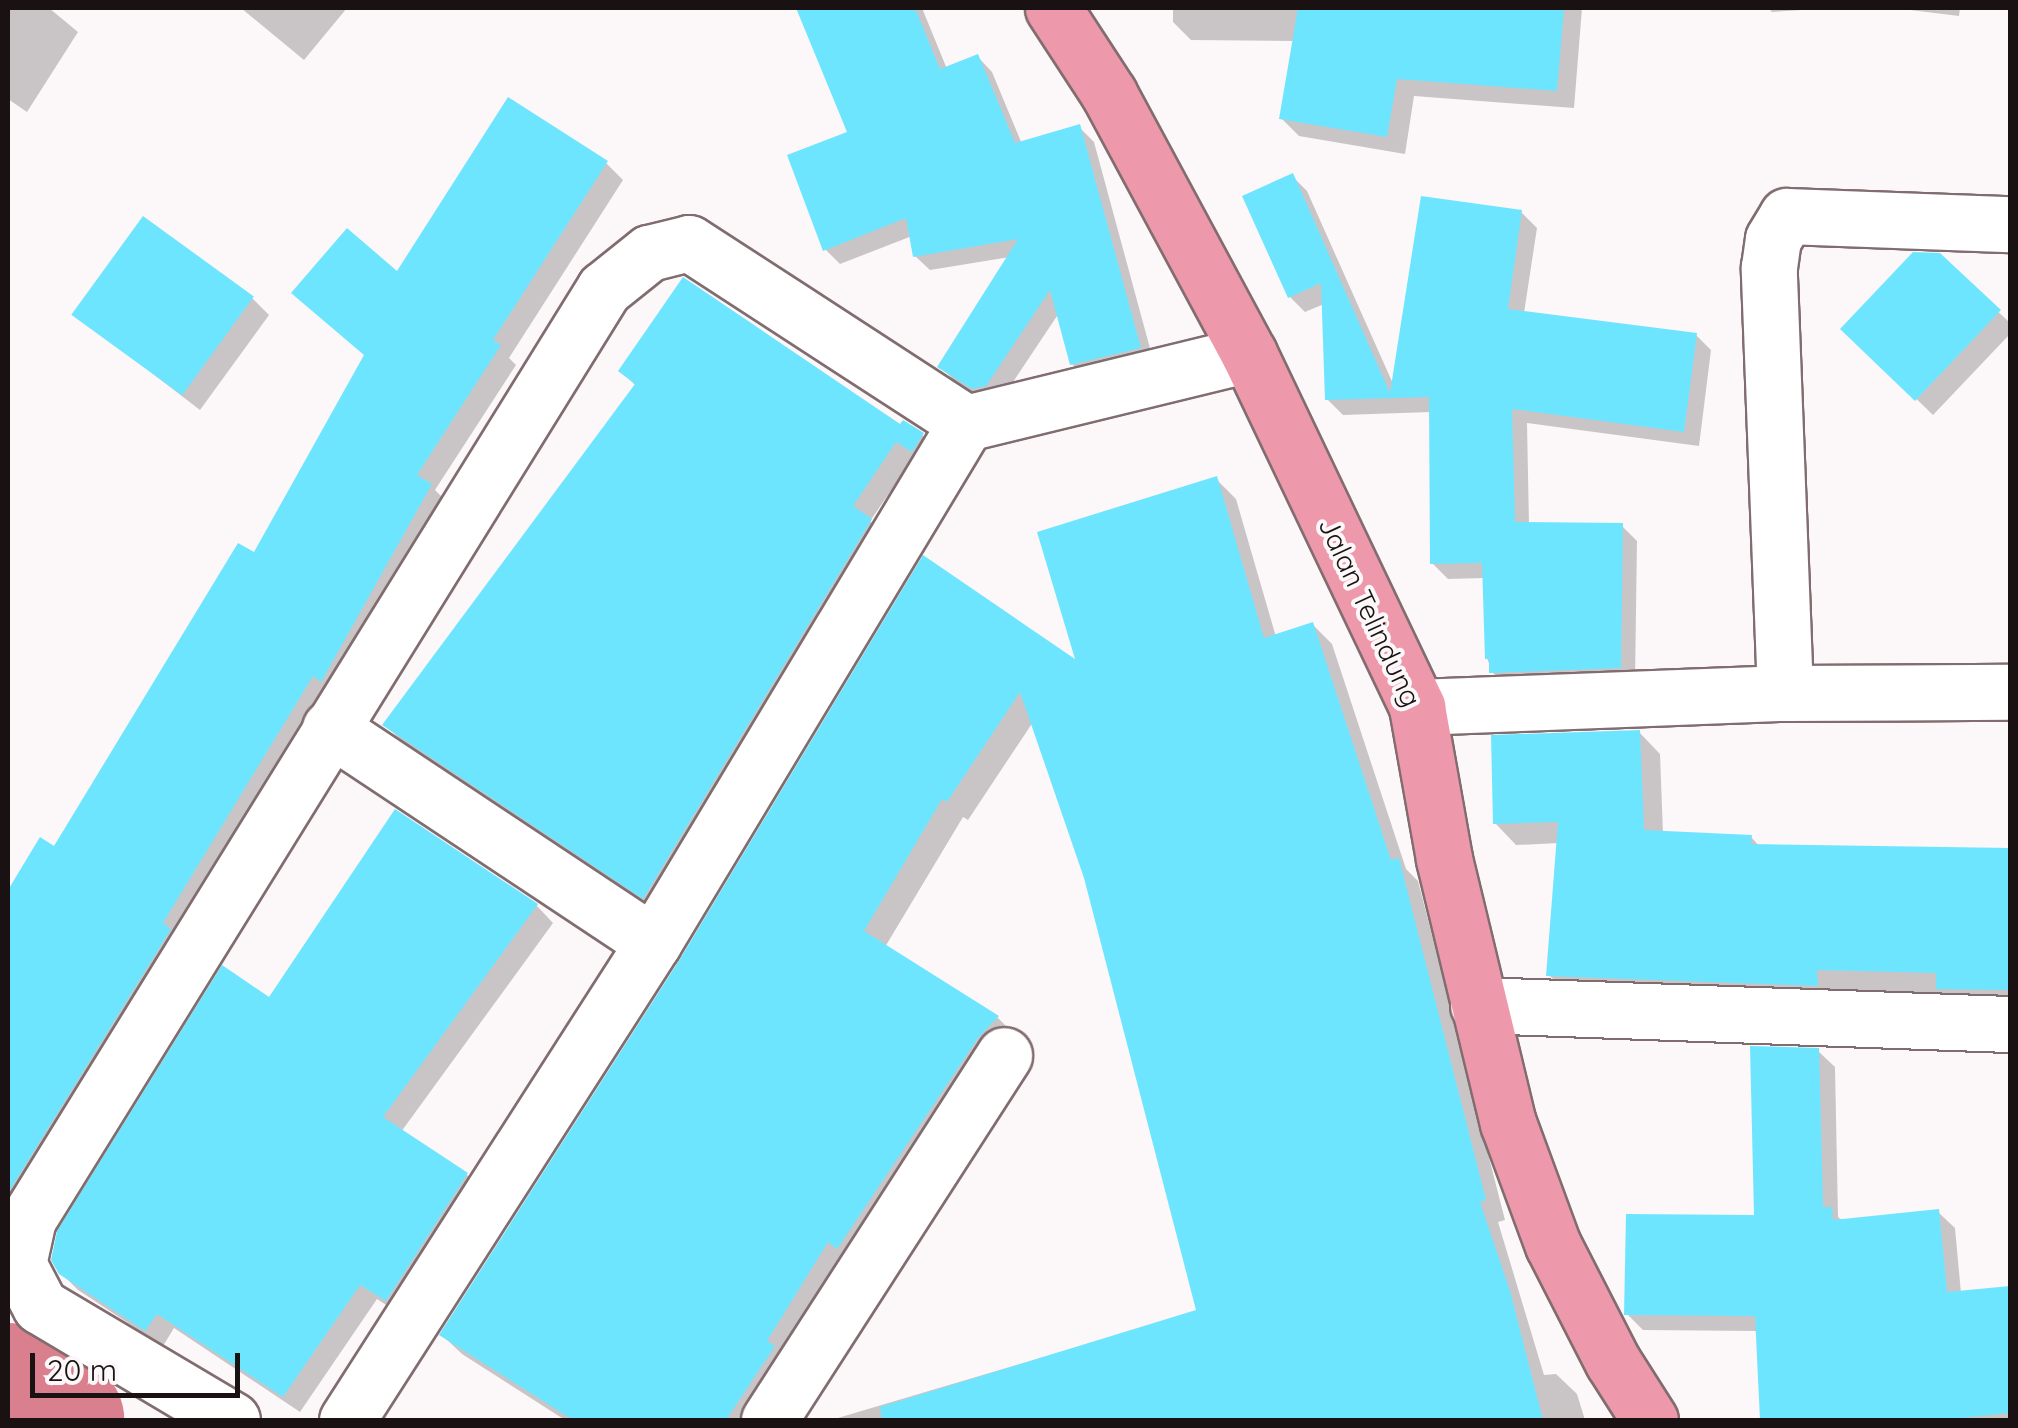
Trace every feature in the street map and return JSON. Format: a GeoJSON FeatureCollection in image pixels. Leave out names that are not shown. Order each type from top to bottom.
{"type":"FeatureCollection","features":[{"type":"Feature","properties":{"kind":"main road","name":"Jalan Telindung"},"geometry":{"type":"LineString","coordinates":[[1054,8],[1109,94],[1248,354],[1417,708],[1444,859],[1508,1123],[1553,1244],[1614,1362],[1650,1420]]}},
{"type":"Feature","properties":{"kind":"street"},"geometry":{"type":"LineString","coordinates":[[1784,693],[1769,267],[1773,239],[1786,216],[2010,224]]}},
{"type":"Feature","properties":{"kind":"street"},"geometry":{"type":"LineString","coordinates":[[232,1420],[40,1306],[18,1264],[28,1219],[604,289],[650,253],[689,242],[966,423]]}},
{"type":"Feature","properties":{"kind":"street"},"geometry":{"type":"LineString","coordinates":[[347,1420],[653,943],[966,423],[1248,354]]}},
{"type":"Feature","properties":{"kind":"street"},"geometry":{"type":"LineString","coordinates":[[1417,708],[1784,693],[2010,692]]}},
{"type":"Feature","properties":{"kind":"street"},"geometry":{"type":"LineString","coordinates":[[330,728],[653,943]]}},
{"type":"Feature","properties":{"kind":"street"},"geometry":{"type":"LineString","coordinates":[[1478,1005],[2010,1024]]}},
{"type":"Feature","properties":{"kind":"street"},"geometry":{"type":"LineString","coordinates":[[769,1420],[1004,1055]]}},
{"type":"Feature","properties":{"kind":"building"},"geometry":{"type":"Polygon","coordinates":[[[796,8],[915,8],[940,69],[978,54],[1015,143],[1080,124],[1141,348],[1070,365],[1050,290],[986,386],[972,389],[937,367],[1018,239],[913,257],[906,218],[823,251],[787,155],[847,132],[796,8]]]}},
{"type":"Feature","properties":{"kind":"building"},"geometry":{"type":"Polygon","coordinates":[[[1298,8],[1564,8],[1557,91],[1397,79],[1387,137],[1279,119],[1298,8]]]}},
{"type":"Feature","properties":{"kind":"building"},"geometry":{"type":"Polygon","coordinates":[[[508,97],[608,161],[493,340],[501,345],[417,475],[432,484],[321,682],[313,676],[163,923],[171,929],[8,1193],[8,890],[40,837],[54,846],[238,543],[254,552],[364,355],[291,293],[347,228],[397,271],[508,97]]]}},
{"type":"Feature","properties":{"kind":"building"},"geometry":{"type":"Polygon","coordinates":[[[1293,173],[1390,393],[1421,196],[1522,210],[1508,309],[1697,333],[1684,432],[1512,409],[1515,522],[1623,523],[1621,668],[1489,673],[1489,659],[1485,659],[1482,563],[1430,564],[1429,397],[1325,400],[1321,283],[1288,298],[1242,196],[1293,173]]]}},
{"type":"Feature","properties":{"kind":"building"},"geometry":{"type":"Polygon","coordinates":[[[143,216],[254,297],[182,395],[71,315],[143,216]]]}},
{"type":"Feature","properties":{"kind":"building"},"geometry":{"type":"Polygon","coordinates":[[[1913,252],[1940,253],[2001,310],[1915,401],[1840,329],[1913,252]]]}},
{"type":"Feature","properties":{"kind":"building"},"geometry":{"type":"Polygon","coordinates":[[[683,277],[900,424],[903,420],[924,433],[912,452],[896,442],[853,506],[872,519],[643,899],[382,725],[635,384],[618,371],[683,277]]]}},
{"type":"Feature","properties":{"kind":"building"},"geometry":{"type":"Polygon","coordinates":[[[1217,476],[1264,638],[1313,622],[1391,860],[1399,858],[1486,1200],[1480,1202],[1510,1291],[1543,1420],[882,1420],[880,1407],[1196,1310],[1084,878],[1020,692],[947,802],[942,799],[864,931],[999,1016],[978,1038],[837,1249],[828,1242],[767,1341],[775,1346],[726,1420],[573,1420],[439,1335],[680,959],[923,555],[1075,659],[1037,532],[1217,476]]]}},
{"type":"Feature","properties":{"kind":"building"},"geometry":{"type":"Polygon","coordinates":[[[1640,730],[1644,830],[1752,835],[1751,844],[2010,848],[2010,990],[1936,989],[1936,973],[1817,970],[1818,986],[1546,976],[1558,822],[1493,824],[1491,735],[1640,730]]]}},
{"type":"Feature","properties":{"kind":"building"},"geometry":{"type":"Polygon","coordinates":[[[395,809],[538,904],[383,1117],[468,1173],[386,1301],[360,1285],[283,1397],[157,1314],[145,1331],[59,1274],[51,1260],[57,1231],[222,965],[269,997],[395,809]]]}},
{"type":"Feature","properties":{"kind":"building"},"geometry":{"type":"Polygon","coordinates":[[[1750,1046],[1819,1048],[1823,1207],[1832,1207],[1833,1220],[1939,1209],[1947,1292],[2010,1286],[2010,1413],[1942,1420],[1760,1420],[1755,1316],[1624,1315],[1626,1214],[1754,1215],[1750,1046]]]}},
{"type":"Feature","properties":{"kind":"waterway"},"geometry":{"type":"LineString","coordinates":[[8,1387],[60,1420]]}}]}
